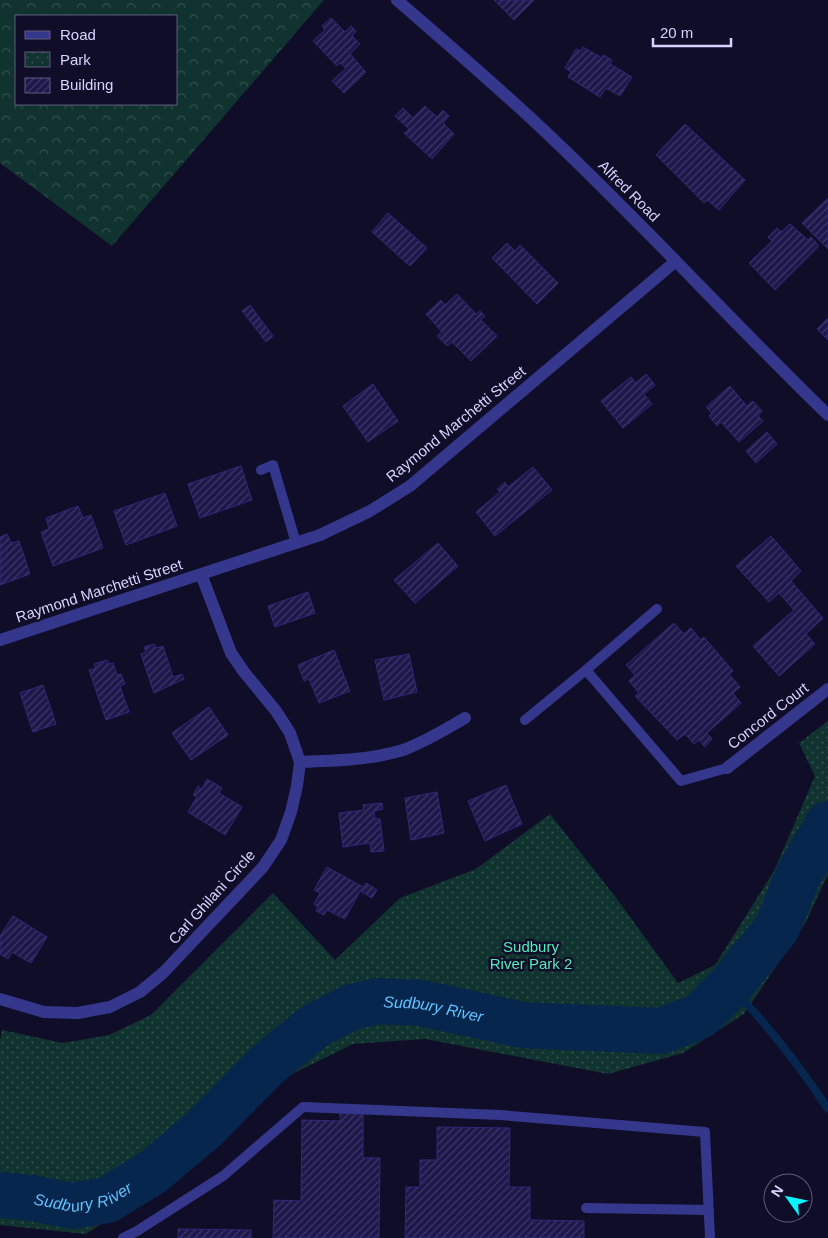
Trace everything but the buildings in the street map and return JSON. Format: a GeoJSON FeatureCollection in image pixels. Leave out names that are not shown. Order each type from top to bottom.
{"type":"FeatureCollection","features":[{"type":"Feature","properties":{"kind":"street","name":"Alfred Road"},"geometry":{"type":"LineString","coordinates":[[397,0],[537,123],[676,261],[780,369],[828,415]]}},
{"type":"Feature","properties":{"kind":"street","name":"Raymond Marchetti Street"},"geometry":{"type":"LineString","coordinates":[[0,640],[320,535],[370,512],[410,486],[676,261]]}},
{"type":"Feature","properties":{"kind":"street","name":"Carl Ghilani Circle"},"geometry":{"type":"LineString","coordinates":[[0,999],[44,1012],[78,1013],[110,1008],[140,992],[170,966],[263,868],[281,840],[291,812],[300,762],[290,733],[281,718],[231,653],[200,574]]}},
{"type":"Feature","properties":{"kind":"street","name":"Concord Court"},"geometry":{"type":"LineString","coordinates":[[727,768],[828,689]]}},
{"type":"Feature","properties":{"kind":"street"},"geometry":{"type":"LineString","coordinates":[[300,762],[370,758],[404,750],[466,718]]}},
{"type":"Feature","properties":{"kind":"lane"},"geometry":{"type":"LineString","coordinates":[[261,470],[273,465],[296,543]]}},
{"type":"Feature","properties":{"kind":"lane"},"geometry":{"type":"LineString","coordinates":[[525,720],[656,609]]}},
{"type":"Feature","properties":{"kind":"lane"},"geometry":{"type":"LineString","coordinates":[[586,670],[680,782],[727,768]]}},
{"type":"Feature","properties":{"kind":"lane"},"geometry":{"type":"LineString","coordinates":[[123,1238],[223,1176],[303,1107],[500,1115],[705,1132],[710,1238]]}},
{"type":"Feature","properties":{"kind":"lane"},"geometry":{"type":"LineString","coordinates":[[586,1208],[709,1210]]}},
{"type":"Feature","properties":{"kind":"green space"},"geometry":{"type":"Polygon","coordinates":[[[0,0],[324,0],[112,246],[0,163],[0,0]]]}},
{"type":"Feature","properties":{"kind":"green space","name":"Sudbury River Park 2"},"geometry":{"type":"Polygon","coordinates":[[[828,721],[828,874],[806,922],[744,1014],[683,1053],[608,1074],[425,1039],[353,1044],[288,1076],[179,1172],[86,1234],[0,1225],[0,1040],[2,1030],[63,1043],[109,1035],[151,1015],[273,893],[335,960],[400,898],[476,869],[550,814],[614,895],[678,983],[715,965],[774,871],[815,776],[799,743],[828,721]]]}},
{"type":"Feature","properties":{"kind":"waterway","name":"Sudbury River"},"geometry":{"type":"LineString","coordinates":[[0,1195],[32,1198],[73,1206],[107,1200],[153,1172],[205,1128],[267,1065],[313,1027],[352,1007],[379,1001],[421,1003],[522,1025],[661,1031],[700,1016],[730,986],[777,928],[798,876],[828,824]]}},
{"type":"Feature","properties":{"kind":"waterway"},"geometry":{"type":"LineString","coordinates":[[730,986],[782,1045],[828,1109]]}}]}
